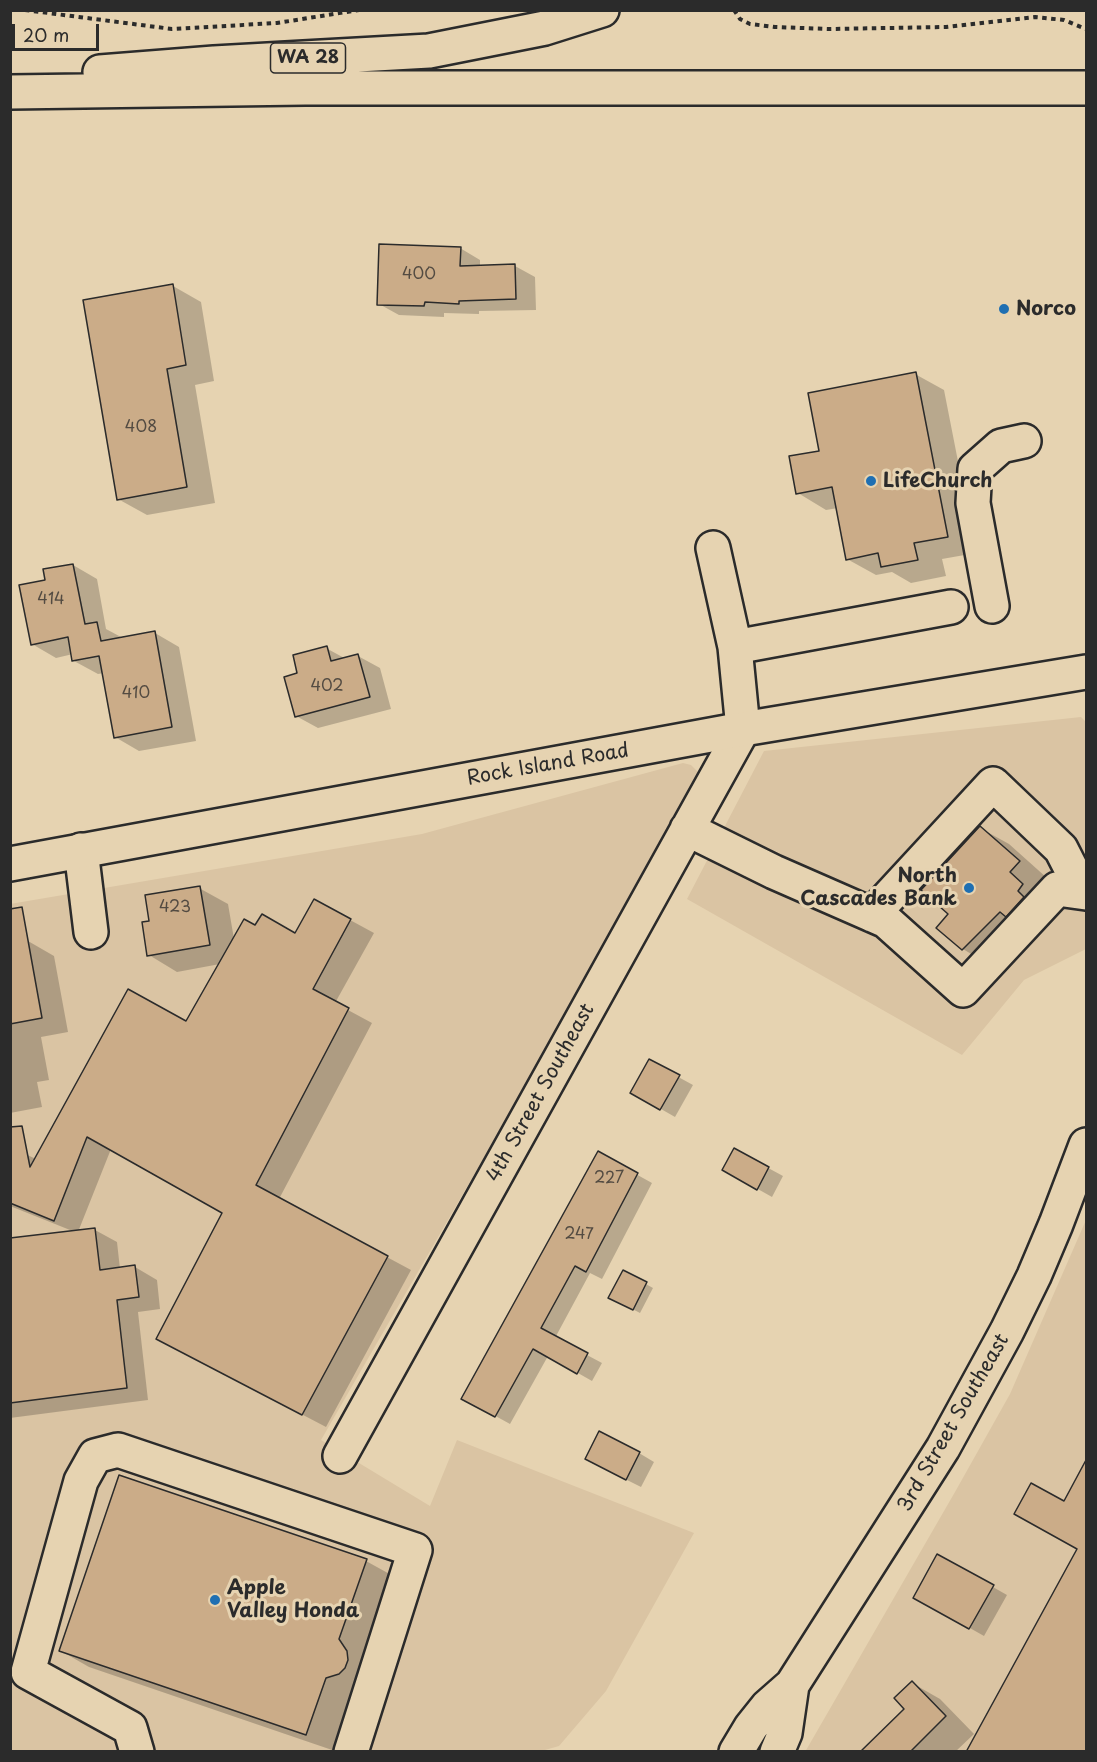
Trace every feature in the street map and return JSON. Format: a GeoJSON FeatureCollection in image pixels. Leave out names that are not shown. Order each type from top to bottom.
{"type":"FeatureCollection","features":[{"type":"Feature","properties":{"kind":"main road","name":"WA 28"},"geometry":{"type":"LineString","coordinates":[[10,82],[146,67],[429,51],[524,33],[602,10]]}},
{"type":"Feature","properties":{"kind":"main road"},"geometry":{"type":"LineString","coordinates":[[10,92],[305,88],[1086,88]]}},
{"type":"Feature","properties":{"kind":"main road"},"geometry":{"type":"LineString","coordinates":[[992,606],[973,503],[975,469],[1001,446],[1024,441]]}},
{"type":"Feature","properties":{"kind":"main road"},"geometry":{"type":"LineString","coordinates":[[713,548],[735,647],[743,729]]}},
{"type":"Feature","properties":{"kind":"main road"},"geometry":{"type":"LineString","coordinates":[[735,647],[951,607]]}},
{"type":"Feature","properties":{"kind":"main road","name":"Rock Island Road"},"geometry":{"type":"LineString","coordinates":[[10,864],[743,729],[1086,672]]}},
{"type":"Feature","properties":{"kind":"main road","name":"4th Street Southeast"},"geometry":{"type":"LineString","coordinates":[[340,1456],[743,729]]}},
{"type":"Feature","properties":{"kind":"main road"},"geometry":{"type":"LineString","coordinates":[[872,915],[993,784],[1061,849],[1085,892]]}},
{"type":"Feature","properties":{"kind":"main road"},"geometry":{"type":"LineString","coordinates":[[687,830],[774,872],[886,921],[963,990],[1057,889],[1085,892]]}},
{"type":"Feature","properties":{"kind":"main road"},"geometry":{"type":"LineString","coordinates":[[81,850],[91,933]]}},
{"type":"Feature","properties":{"kind":"main road","name":"3rd Street Southeast"},"geometry":{"type":"LineString","coordinates":[[736,1752],[751,1727],[767,1707],[792,1685],[913,1497],[974,1393],[1034,1276],[1086,1146]]}},
{"type":"Feature","properties":{"kind":"main road"},"geometry":{"type":"LineString","coordinates":[[137,1752],[130,1728],[28,1672],[81,1481],[95,1456],[118,1450],[415,1550],[351,1752]]}},
{"type":"Feature","properties":{"kind":"main road","name":"3rd Street Southeast"},"geometry":{"type":"LineString","coordinates":[[777,1752],[785,1733],[792,1685]]}},
{"type":"Feature","properties":{"kind":"path"},"geometry":{"type":"LineString","coordinates":[[26,10],[172,29],[277,23],[360,10]]}},
{"type":"Feature","properties":{"kind":"path"},"geometry":{"type":"LineString","coordinates":[[734,10],[740,20],[750,24],[775,27],[830,29],[946,27],[1035,17],[1064,20],[1086,29]]}},
{"type":"Feature","properties":{"kind":"shaded area"},"geometry":{"type":"Polygon","coordinates":[[[1081,717],[1086,722],[1086,949],[1024,980],[962,1055],[687,899],[764,751],[1081,717]]]}},
{"type":"Feature","properties":{"kind":"shaded area"},"geometry":{"type":"Polygon","coordinates":[[[683,763],[691,765],[697,771],[699,777],[696,790],[321,1440],[430,1506],[457,1440],[694,1533],[606,1691],[559,1746],[538,1752],[11,1751],[10,904],[422,834],[683,763]]]}},
{"type":"Feature","properties":{"kind":"shaded area"},"geometry":{"type":"Polygon","coordinates":[[[1086,1220],[1086,1751],[805,1752],[1010,1394],[1086,1220]]]}},
{"type":"Feature","properties":{"kind":"building"},"geometry":{"type":"Polygon","coordinates":[[[379,244],[461,247],[460,266],[515,264],[516,299],[459,301],[459,304],[425,302],[424,306],[377,305],[379,244]]]}},
{"type":"Feature","properties":{"kind":"building"},"geometry":{"type":"Polygon","coordinates":[[[173,284],[186,365],[167,369],[187,487],[117,500],[83,300],[173,284]]]}},
{"type":"Feature","properties":{"kind":"building"},"geometry":{"type":"Polygon","coordinates":[[[916,372],[948,537],[914,543],[918,560],[881,567],[878,553],[846,560],[832,487],[796,494],[789,456],[819,451],[808,393],[916,372]]]}},
{"type":"Feature","properties":{"kind":"building"},"geometry":{"type":"Polygon","coordinates":[[[73,564],[85,624],[97,622],[101,641],[155,631],[172,727],[114,738],[99,656],[72,661],[68,637],[31,645],[19,585],[45,580],[43,569],[73,564]]]}},
{"type":"Feature","properties":{"kind":"building"},"geometry":{"type":"Polygon","coordinates":[[[327,646],[331,661],[358,654],[370,697],[295,717],[284,677],[297,673],[293,655],[327,646]]]}},
{"type":"Feature","properties":{"kind":"building","name":"North Cascades Bank"},"geometry":{"type":"Polygon","coordinates":[[[980,826],[1020,861],[1010,872],[1023,884],[1018,891],[1024,897],[1006,917],[1000,912],[962,950],[936,928],[948,914],[921,890],[980,826]]]}},
{"type":"Feature","properties":{"kind":"building"},"geometry":{"type":"Polygon","coordinates":[[[200,886],[210,945],[147,956],[142,922],[149,921],[145,895],[200,886]]]}},
{"type":"Feature","properties":{"kind":"building"},"geometry":{"type":"Polygon","coordinates":[[[314,899],[351,919],[313,989],[349,1008],[256,1185],[388,1256],[302,1415],[156,1339],[222,1213],[87,1137],[54,1221],[10,1203],[10,1127],[22,1126],[30,1167],[128,989],[186,1021],[244,919],[255,925],[262,914],[295,933],[314,899]]]}},
{"type":"Feature","properties":{"kind":"building"},"geometry":{"type":"Polygon","coordinates":[[[22,907],[42,1018],[10,1024],[10,909],[22,907]]]}},
{"type":"Feature","properties":{"kind":"building"},"geometry":{"type":"Polygon","coordinates":[[[649,1059],[680,1075],[660,1110],[630,1093],[649,1059]]]}},
{"type":"Feature","properties":{"kind":"building"},"geometry":{"type":"Polygon","coordinates":[[[734,1148],[769,1167],[757,1190],[722,1170],[734,1148]]]}},
{"type":"Feature","properties":{"kind":"building"},"geometry":{"type":"Polygon","coordinates":[[[598,1151],[638,1173],[586,1272],[575,1266],[541,1328],[588,1353],[577,1374],[533,1349],[495,1417],[461,1399],[598,1151]]]}},
{"type":"Feature","properties":{"kind":"building"},"geometry":{"type":"Polygon","coordinates":[[[95,1228],[100,1270],[135,1265],[139,1297],[117,1300],[127,1388],[10,1403],[10,1238],[95,1228]]]}},
{"type":"Feature","properties":{"kind":"building"},"geometry":{"type":"Polygon","coordinates":[[[623,1270],[647,1282],[633,1310],[608,1298],[623,1270]]]}},
{"type":"Feature","properties":{"kind":"building"},"geometry":{"type":"Polygon","coordinates":[[[599,1431],[640,1452],[626,1480],[585,1459],[599,1431]]]}},
{"type":"Feature","properties":{"kind":"building"},"geometry":{"type":"Polygon","coordinates":[[[1086,1460],[1086,1752],[966,1752],[1077,1549],[1014,1514],[1031,1483],[1064,1501],[1086,1460]]]}},
{"type":"Feature","properties":{"kind":"building","name":"Apple Valley Honda"},"geometry":{"type":"Polygon","coordinates":[[[119,1475],[367,1559],[339,1639],[347,1651],[348,1660],[345,1668],[339,1674],[326,1678],[306,1735],[59,1651],[119,1475]]]}},
{"type":"Feature","properties":{"kind":"building"},"geometry":{"type":"Polygon","coordinates":[[[937,1554],[994,1585],[969,1629],[913,1598],[937,1554]]]}},
{"type":"Feature","properties":{"kind":"building"},"geometry":{"type":"Polygon","coordinates":[[[912,1681],[946,1716],[910,1752],[860,1752],[904,1709],[894,1698],[912,1681]]]}},
{"type":"Feature","properties":{"kind":"place","name":"Norco"},"geometry":{"type":"Point","coordinates":[1004,309]}},
{"type":"Feature","properties":{"kind":"place","name":"LifeChurch"},"geometry":{"type":"Point","coordinates":[871,481]}},
{"type":"Feature","properties":{"kind":"place","name":"North Cascades Bank"},"geometry":{"type":"Point","coordinates":[969,888]}},
{"type":"Feature","properties":{"kind":"place","name":"Apple Valley Honda"},"geometry":{"type":"Point","coordinates":[215,1600]}}]}
